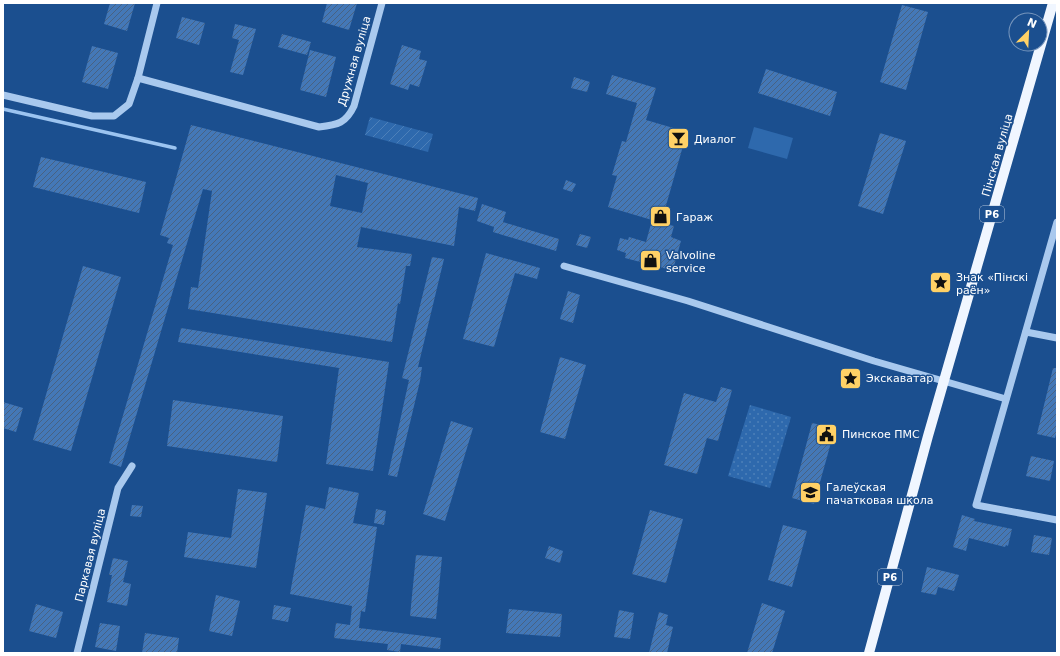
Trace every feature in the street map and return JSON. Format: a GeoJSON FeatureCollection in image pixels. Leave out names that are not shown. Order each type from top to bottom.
{"type":"FeatureCollection","features":[{"type":"Feature","properties":{"kind":"main road","name":"Пінская вуліца"},"geometry":{"type":"LineString","coordinates":[[869,653],[944,382],[1052,3]]}},
{"type":"Feature","properties":{"kind":"street"},"geometry":{"type":"LineString","coordinates":[[3,95],[92,116],[114,116],[129,104],[138,78],[157,3]]}},
{"type":"Feature","properties":{"kind":"street","name":"Дружная вуліца"},"geometry":{"type":"LineString","coordinates":[[138,78],[319,127],[342,123],[350,115],[354,106],[382,3]]}},
{"type":"Feature","properties":{"kind":"street"},"geometry":{"type":"LineString","coordinates":[[1057,222],[976,505],[1057,520]]}},
{"type":"Feature","properties":{"kind":"street"},"geometry":{"type":"LineString","coordinates":[[564,266],[688,301],[944,382],[1006,399]]}},
{"type":"Feature","properties":{"kind":"street"},"geometry":{"type":"LineString","coordinates":[[1026,332],[1057,338]]}},
{"type":"Feature","properties":{"kind":"street","name":"Паркавая вуліца"},"geometry":{"type":"LineString","coordinates":[[77,653],[118,488],[132,466]]}},
{"type":"Feature","properties":{"kind":"shaded area"},"geometry":{"type":"Polygon","coordinates":[[[370,117],[433,134],[428,152],[365,135],[370,117]]]}},
{"type":"Feature","properties":{"kind":"shaded area"},"geometry":{"type":"Polygon","coordinates":[[[754,127],[793,138],[787,159],[748,148],[754,127]]]}},
{"type":"Feature","properties":{"kind":"shaded area"},"geometry":{"type":"Polygon","coordinates":[[[750,405],[791,417],[770,488],[728,476],[750,405]]]}},
{"type":"Feature","properties":{"kind":"building"},"geometry":{"type":"Polygon","coordinates":[[[110,3],[135,3],[127,31],[104,24],[110,3]]]}},
{"type":"Feature","properties":{"kind":"building"},"geometry":{"type":"Polygon","coordinates":[[[327,3],[357,3],[349,30],[322,22],[327,3]]]}},
{"type":"Feature","properties":{"kind":"building"},"geometry":{"type":"Polygon","coordinates":[[[902,5],[928,12],[906,90],[880,82],[902,5]]]}},
{"type":"Feature","properties":{"kind":"building"},"geometry":{"type":"Polygon","coordinates":[[[182,17],[205,23],[199,45],[176,38],[182,17]]]}},
{"type":"Feature","properties":{"kind":"building"},"geometry":{"type":"Polygon","coordinates":[[[235,24],[256,29],[243,75],[230,72],[239,40],[232,38],[235,24]]]}},
{"type":"Feature","properties":{"kind":"building"},"geometry":{"type":"Polygon","coordinates":[[[282,34],[311,42],[307,55],[278,47],[282,34]]]}},
{"type":"Feature","properties":{"kind":"building"},"geometry":{"type":"Polygon","coordinates":[[[402,45],[421,51],[419,59],[427,61],[419,87],[410,84],[408,90],[390,84],[402,45]]]}},
{"type":"Feature","properties":{"kind":"building"},"geometry":{"type":"Polygon","coordinates":[[[92,46],[118,53],[108,89],[82,82],[92,46]]]}},
{"type":"Feature","properties":{"kind":"building"},"geometry":{"type":"Polygon","coordinates":[[[310,50],[336,57],[326,97],[300,90],[310,50]]]}},
{"type":"Feature","properties":{"kind":"building"},"geometry":{"type":"Polygon","coordinates":[[[766,69],[837,92],[830,116],[758,93],[766,69]]]}},
{"type":"Feature","properties":{"kind":"building"},"geometry":{"type":"Polygon","coordinates":[[[612,75],[656,88],[646,120],[687,132],[661,223],[674,226],[671,237],[681,241],[674,266],[671,270],[625,258],[626,253],[617,250],[620,238],[628,240],[629,237],[646,242],[652,220],[608,207],[617,176],[612,175],[622,141],[626,142],[637,103],[606,94],[612,75]]]}},
{"type":"Feature","properties":{"kind":"building"},"geometry":{"type":"Polygon","coordinates":[[[574,77],[590,82],[587,92],[571,88],[574,77]]]}},
{"type":"Feature","properties":{"kind":"building"},"geometry":{"type":"Polygon","coordinates":[[[191,125],[478,198],[475,211],[459,207],[454,246],[361,227],[357,247],[412,254],[410,266],[406,266],[392,342],[188,309],[191,287],[198,288],[212,191],[203,189],[121,467],[109,463],[173,245],[167,243],[169,238],[160,235],[191,125]],[[336,175],[330,206],[362,213],[368,183],[336,175]]]}},
{"type":"Feature","properties":{"kind":"building"},"geometry":{"type":"Polygon","coordinates":[[[880,133],[906,141],[883,214],[858,206],[880,133]]]}},
{"type":"Feature","properties":{"kind":"building"},"geometry":{"type":"Polygon","coordinates":[[[41,157],[146,182],[139,213],[33,187],[41,157]]]}},
{"type":"Feature","properties":{"kind":"building"},"geometry":{"type":"Polygon","coordinates":[[[566,180],[576,184],[572,192],[563,189],[566,180]]]}},
{"type":"Feature","properties":{"kind":"building"},"geometry":{"type":"Polygon","coordinates":[[[482,204],[506,212],[503,222],[559,239],[556,251],[493,232],[494,227],[477,221],[482,204]]]}},
{"type":"Feature","properties":{"kind":"building"},"geometry":{"type":"Polygon","coordinates":[[[580,234],[591,237],[587,248],[576,245],[580,234]]]}},
{"type":"Feature","properties":{"kind":"building"},"geometry":{"type":"Polygon","coordinates":[[[486,253],[540,268],[537,279],[515,273],[494,347],[463,339],[486,253]]]}},
{"type":"Feature","properties":{"kind":"building"},"geometry":{"type":"Polygon","coordinates":[[[432,257],[444,259],[418,367],[422,367],[420,381],[397,477],[388,475],[409,380],[402,378],[432,257]]]}},
{"type":"Feature","properties":{"kind":"building"},"geometry":{"type":"Polygon","coordinates":[[[83,266],[121,277],[71,451],[33,440],[83,266]]]}},
{"type":"Feature","properties":{"kind":"building"},"geometry":{"type":"Polygon","coordinates":[[[568,291],[580,295],[573,323],[560,319],[568,291]]]}},
{"type":"Feature","properties":{"kind":"building"},"geometry":{"type":"Polygon","coordinates":[[[181,328],[389,362],[373,471],[326,464],[339,368],[178,342],[181,328]]]}},
{"type":"Feature","properties":{"kind":"building"},"geometry":{"type":"Polygon","coordinates":[[[560,357],[586,365],[565,439],[540,432],[560,357]]]}},
{"type":"Feature","properties":{"kind":"building"},"geometry":{"type":"Polygon","coordinates":[[[1053,368],[1057,368],[1057,430],[1055,438],[1037,434],[1053,368]]]}},
{"type":"Feature","properties":{"kind":"building"},"geometry":{"type":"Polygon","coordinates":[[[721,387],[732,390],[718,441],[707,438],[697,474],[664,465],[684,393],[716,402],[721,387]]]}},
{"type":"Feature","properties":{"kind":"building"},"geometry":{"type":"Polygon","coordinates":[[[173,400],[283,416],[277,462],[167,446],[173,400]]]}},
{"type":"Feature","properties":{"kind":"building"},"geometry":{"type":"Polygon","coordinates":[[[3,402],[23,408],[16,432],[3,428],[3,402]]]}},
{"type":"Feature","properties":{"kind":"building"},"geometry":{"type":"Polygon","coordinates":[[[451,421],[473,428],[445,521],[423,514],[451,421]]]}},
{"type":"Feature","properties":{"kind":"building"},"geometry":{"type":"Polygon","coordinates":[[[812,423],[835,428],[814,504],[792,498],[812,423]]]}},
{"type":"Feature","properties":{"kind":"building"},"geometry":{"type":"Polygon","coordinates":[[[1031,456],[1054,461],[1050,481],[1026,476],[1031,456]]]}},
{"type":"Feature","properties":{"kind":"building"},"geometry":{"type":"Polygon","coordinates":[[[329,487],[359,493],[353,523],[377,527],[365,612],[361,611],[359,628],[441,638],[440,649],[401,644],[400,652],[387,650],[388,644],[334,638],[336,623],[350,625],[352,606],[290,594],[306,505],[325,509],[329,487]]]}},
{"type":"Feature","properties":{"kind":"building"},"geometry":{"type":"Polygon","coordinates":[[[238,489],[267,493],[256,568],[184,557],[188,532],[231,538],[238,489]]]}},
{"type":"Feature","properties":{"kind":"building"},"geometry":{"type":"Polygon","coordinates":[[[132,505],[143,506],[141,517],[130,516],[132,505]]]}},
{"type":"Feature","properties":{"kind":"building"},"geometry":{"type":"Polygon","coordinates":[[[376,509],[386,511],[384,525],[374,523],[376,509]]]}},
{"type":"Feature","properties":{"kind":"building"},"geometry":{"type":"Polygon","coordinates":[[[650,510],[683,519],[666,583],[632,574],[650,510]]]}},
{"type":"Feature","properties":{"kind":"building"},"geometry":{"type":"Polygon","coordinates":[[[962,515],[975,519],[974,521],[1012,529],[1008,546],[1006,545],[1005,547],[969,538],[966,551],[953,547],[962,515]]]}},
{"type":"Feature","properties":{"kind":"building"},"geometry":{"type":"Polygon","coordinates":[[[783,525],[807,531],[792,587],[768,580],[783,525]]]}},
{"type":"Feature","properties":{"kind":"building"},"geometry":{"type":"Polygon","coordinates":[[[1034,535],[1052,538],[1049,555],[1031,552],[1034,535]]]}},
{"type":"Feature","properties":{"kind":"building"},"geometry":{"type":"Polygon","coordinates":[[[549,546],[563,551],[560,563],[545,558],[549,546]]]}},
{"type":"Feature","properties":{"kind":"building"},"geometry":{"type":"Polygon","coordinates":[[[416,555],[442,557],[436,619],[410,616],[416,555]]]}},
{"type":"Feature","properties":{"kind":"building"},"geometry":{"type":"Polygon","coordinates":[[[113,558],[128,561],[123,582],[131,584],[127,606],[107,602],[112,575],[109,575],[113,558]]]}},
{"type":"Feature","properties":{"kind":"building"},"geometry":{"type":"Polygon","coordinates":[[[927,567],[959,575],[954,591],[938,587],[936,595],[921,592],[927,567]]]}},
{"type":"Feature","properties":{"kind":"building"},"geometry":{"type":"Polygon","coordinates":[[[216,595],[240,601],[232,636],[209,631],[216,595]]]}},
{"type":"Feature","properties":{"kind":"building"},"geometry":{"type":"Polygon","coordinates":[[[762,603],[785,611],[772,653],[747,653],[762,603]]]}},
{"type":"Feature","properties":{"kind":"building"},"geometry":{"type":"Polygon","coordinates":[[[36,604],[63,612],[56,638],[29,631],[36,604]]]}},
{"type":"Feature","properties":{"kind":"building"},"geometry":{"type":"Polygon","coordinates":[[[274,605],[291,608],[288,622],[272,619],[274,605]]]}},
{"type":"Feature","properties":{"kind":"building"},"geometry":{"type":"Polygon","coordinates":[[[509,609],[562,614],[560,637],[506,633],[509,609]]]}},
{"type":"Feature","properties":{"kind":"building"},"geometry":{"type":"Polygon","coordinates":[[[619,610],[634,613],[630,639],[614,637],[619,610]]]}},
{"type":"Feature","properties":{"kind":"building"},"geometry":{"type":"Polygon","coordinates":[[[659,612],[668,615],[666,625],[673,627],[667,653],[649,653],[659,612]]]}},
{"type":"Feature","properties":{"kind":"building"},"geometry":{"type":"Polygon","coordinates":[[[100,623],[120,626],[116,651],[95,647],[100,623]]]}},
{"type":"Feature","properties":{"kind":"building"},"geometry":{"type":"Polygon","coordinates":[[[145,633],[179,638],[177,653],[142,653],[145,633]]]}},
{"type":"Feature","properties":{"kind":"waterway"},"geometry":{"type":"LineString","coordinates":[[3,109],[175,148]]}},
{"type":"Feature","properties":{"kind":"place","name":"Диалог"},"geometry":{"type":"Point","coordinates":[678,139]}},
{"type":"Feature","properties":{"kind":"place","name":"Гараж"},"geometry":{"type":"Point","coordinates":[660,217]}},
{"type":"Feature","properties":{"kind":"place","name":"Valvoline service"},"geometry":{"type":"Point","coordinates":[650,261]}},
{"type":"Feature","properties":{"kind":"place","name":"Знак «Пінскі раён»"},"geometry":{"type":"Point","coordinates":[941,283]}},
{"type":"Feature","properties":{"kind":"place","name":"Экскаватар"},"geometry":{"type":"Point","coordinates":[850,378]}},
{"type":"Feature","properties":{"kind":"place","name":"Пинское ПМС"},"geometry":{"type":"Point","coordinates":[827,434]}},
{"type":"Feature","properties":{"kind":"place","name":"Галеўская пачатковая школа"},"geometry":{"type":"Point","coordinates":[810,493]}}]}
